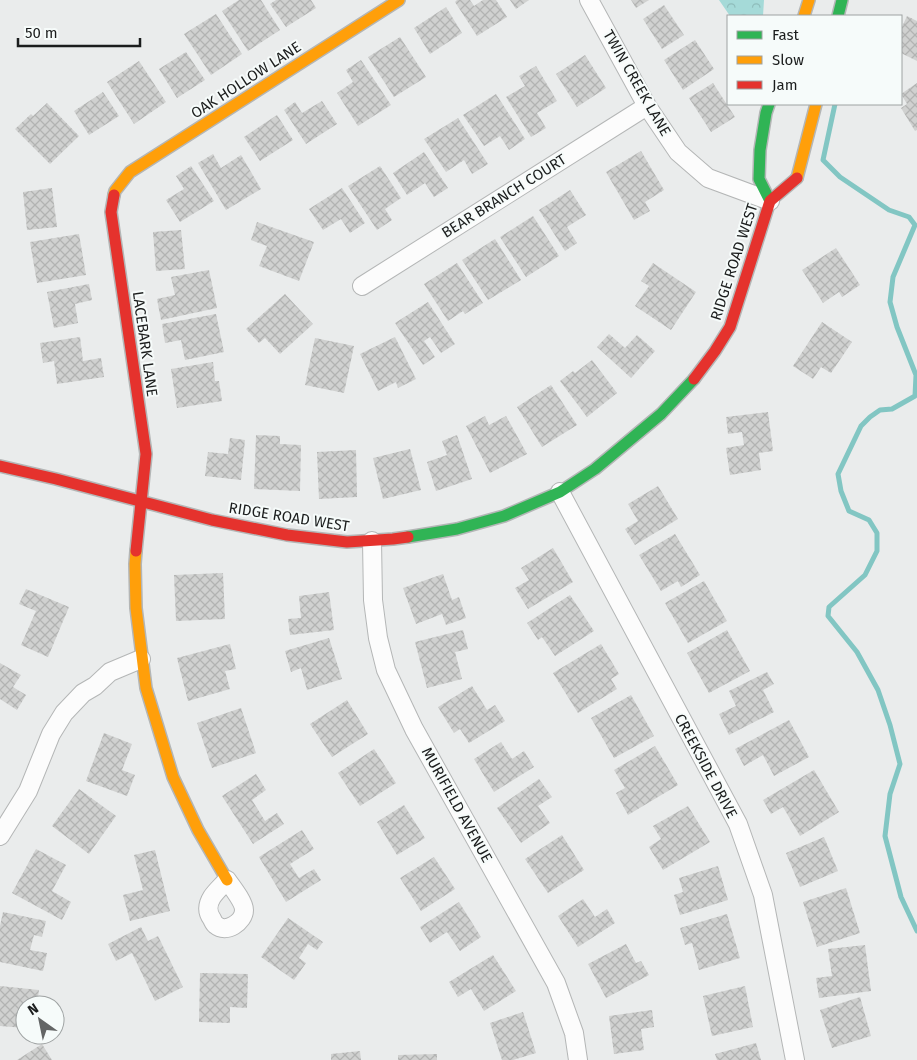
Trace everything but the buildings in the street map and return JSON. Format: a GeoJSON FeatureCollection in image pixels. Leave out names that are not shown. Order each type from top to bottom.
{"type":"FeatureCollection","features":[{"type":"Feature","properties":{"kind":"street","name":"OAK HOLLOW LANE"},"geometry":{"type":"LineString","coordinates":[[115,191],[130,172],[399,0]]}},
{"type":"Feature","properties":{"kind":"street","name":"TWIN CREEK LANE"},"geometry":{"type":"LineString","coordinates":[[589,0],[647,106],[678,152],[708,178],[770,201]]}},
{"type":"Feature","properties":{"kind":"street"},"geometry":{"type":"LineString","coordinates":[[804,15],[809,0]]}},
{"type":"Feature","properties":{"kind":"street"},"geometry":{"type":"LineString","coordinates":[[838,15],[842,0]]}},
{"type":"Feature","properties":{"kind":"street","name":"RIDGE ROAD WEST"},"geometry":{"type":"LineString","coordinates":[[770,105],[766,113],[760,150],[759,179],[770,201]]}},
{"type":"Feature","properties":{"kind":"street","name":"RIDGE ROAD WEST"},"geometry":{"type":"LineString","coordinates":[[0,466],[212,520],[288,535],[347,542],[393,539],[458,529],[504,516],[560,492],[595,469],[661,414],[699,374],[715,351],[730,327],[770,201],[797,178],[816,105]]}},
{"type":"Feature","properties":{"kind":"street","name":"BEAR BRANCH COURT"},"geometry":{"type":"LineString","coordinates":[[362,286],[647,106]]}},
{"type":"Feature","properties":{"kind":"street","name":"LACEBARK LANE"},"geometry":{"type":"LineString","coordinates":[[115,191],[111,212],[146,454],[135,564],[136,608],[141,659],[146,688],[173,777],[198,830],[227,880]]}},
{"type":"Feature","properties":{"kind":"street","name":"CREEKSIDE DRIVE"},"geometry":{"type":"LineString","coordinates":[[560,492],[738,824],[763,895],[795,1060]]}},
{"type":"Feature","properties":{"kind":"street","name":"MURIFIELD AVENUE"},"geometry":{"type":"LineString","coordinates":[[372,541],[373,600],[378,638],[386,670],[414,729],[556,982],[574,1033],[578,1060]]}},
{"type":"Feature","properties":{"kind":"street"},"geometry":{"type":"LineString","coordinates":[[0,836],[28,791],[51,734],[64,713],[83,693],[95,686],[110,672],[141,659]]}},
{"type":"Feature","properties":{"kind":"green space"},"geometry":{"type":"Polygon","coordinates":[[[719,0],[764,0],[763,15],[729,15],[719,0]]]}},
{"type":"Feature","properties":{"kind":"waterway"},"geometry":{"type":"LineString","coordinates":[[835,105],[823,160],[840,177],[889,210],[909,217],[915,225],[893,277],[890,302],[897,327],[916,375],[915,396],[892,409],[880,410],[861,426],[838,474],[841,491],[849,511],[869,520],[877,533],[877,551],[865,575],[829,607],[828,616],[857,652],[878,690],[890,725],[900,764],[890,794],[885,836],[901,897],[917,931]]}},
{"type":"Feature","properties":{"kind":"traffic: fast"},"geometry":{"type":"LineString","coordinates":[[838,15],[842,0]]}},
{"type":"Feature","properties":{"kind":"traffic: fast"},"geometry":{"type":"LineString","coordinates":[[769,105],[760,150],[759,179],[770,201]]}},
{"type":"Feature","properties":{"kind":"traffic: fast"},"geometry":{"type":"LineString","coordinates":[[408,537],[457,529],[504,516],[560,492],[595,469],[661,414],[694,379]]}},
{"type":"Feature","properties":{"kind":"traffic: slow"},"geometry":{"type":"LineString","coordinates":[[114,195],[130,172],[399,0]]}},
{"type":"Feature","properties":{"kind":"traffic: slow"},"geometry":{"type":"LineString","coordinates":[[804,15],[809,0]]}},
{"type":"Feature","properties":{"kind":"traffic: slow"},"geometry":{"type":"LineString","coordinates":[[797,178],[816,105]]}},
{"type":"Feature","properties":{"kind":"traffic: slow"},"geometry":{"type":"LineString","coordinates":[[136,551],[136,608],[146,688],[173,777],[198,830],[227,880]]}},
{"type":"Feature","properties":{"kind":"traffic: jam"},"geometry":{"type":"LineString","coordinates":[[694,379],[730,327],[770,201],[797,178]]}},
{"type":"Feature","properties":{"kind":"traffic: jam"},"geometry":{"type":"LineString","coordinates":[[114,195],[111,212],[146,454],[136,551]]}},
{"type":"Feature","properties":{"kind":"traffic: jam"},"geometry":{"type":"LineString","coordinates":[[0,466],[212,520],[287,535],[347,542],[408,537]]}}]}
